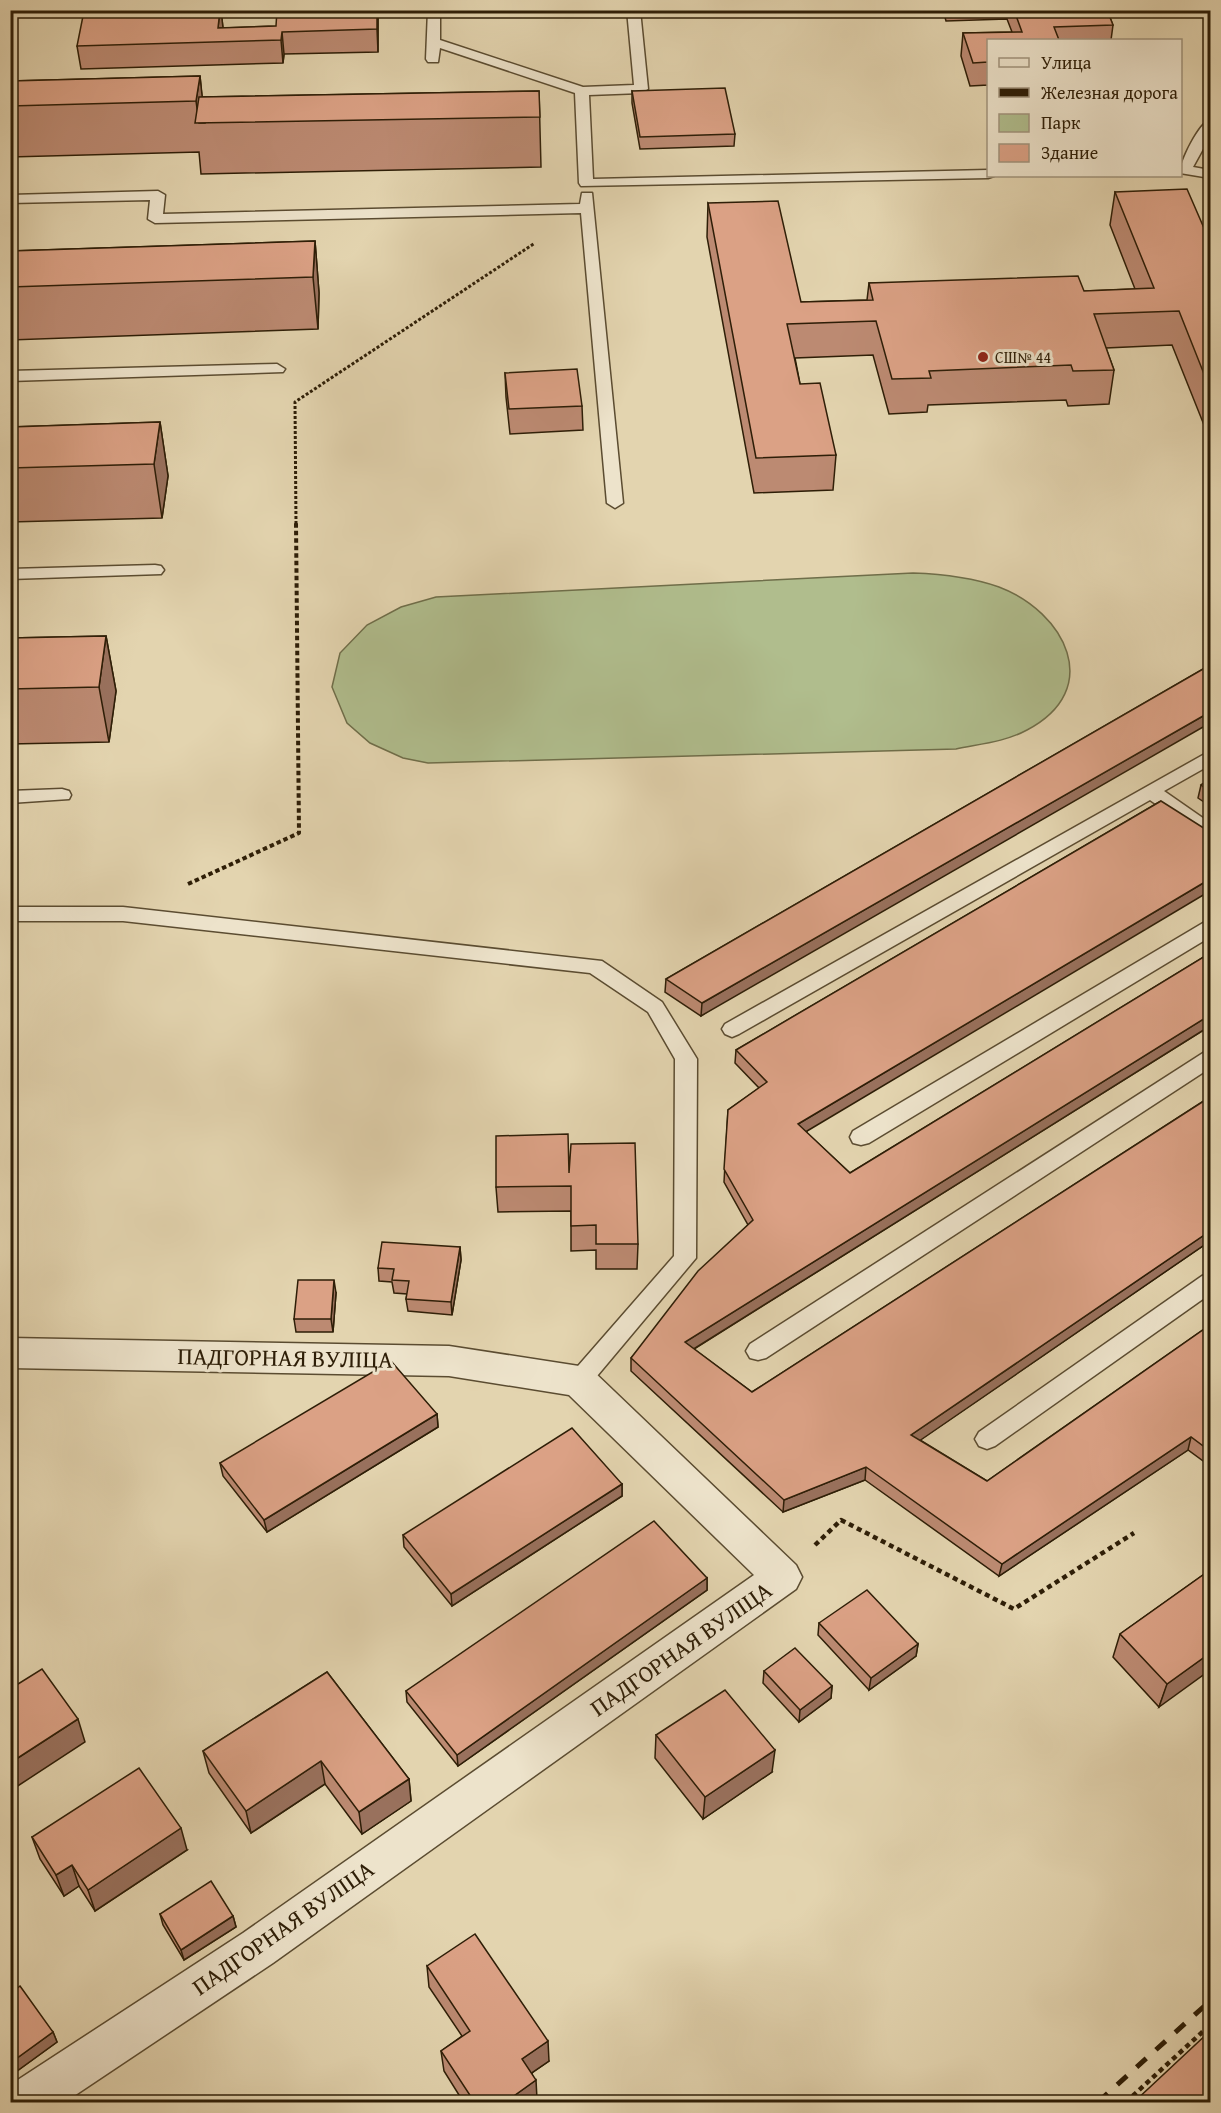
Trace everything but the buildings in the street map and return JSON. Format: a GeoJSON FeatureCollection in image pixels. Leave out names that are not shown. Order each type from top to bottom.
{"type":"FeatureCollection","features":[{"type":"Feature","properties":{"kind":"street","name":"ПАДГОРНАЯ ВУЛІЦА"},"geometry":{"type":"LineString","coordinates":[[10,1353],[449,1361],[579,1380],[782,1577],[258,1948],[26,2103]]}},
{"type":"Feature","properties":{"kind":"lane"},"geometry":{"type":"LineString","coordinates":[[433,59],[434,10]]}},
{"type":"Feature","properties":{"kind":"lane"},"geometry":{"type":"LineString","coordinates":[[434,42],[582,91],[641,89],[633,10]]}},
{"type":"Feature","properties":{"kind":"lane"},"geometry":{"type":"LineString","coordinates":[[582,91],[588,208],[615,503]]}},
{"type":"Feature","properties":{"kind":"lane"},"geometry":{"type":"LineString","coordinates":[[1210,124],[1183,169],[1210,174]]}},
{"type":"Feature","properties":{"kind":"lane"},"geometry":{"type":"LineString","coordinates":[[586,183],[987,174]]}},
{"type":"Feature","properties":{"kind":"lane"},"geometry":{"type":"LineString","coordinates":[[10,199],[158,195],[155,219],[588,208]]}},
{"type":"Feature","properties":{"kind":"lane"},"geometry":{"type":"LineString","coordinates":[[10,376],[277,369]]}},
{"type":"Feature","properties":{"kind":"lane"},"geometry":{"type":"LineString","coordinates":[[10,574],[155,570]]}},
{"type":"Feature","properties":{"kind":"lane"},"geometry":{"type":"LineString","coordinates":[[732,1029],[1210,757]]}},
{"type":"Feature","properties":{"kind":"lane"},"geometry":{"type":"LineString","coordinates":[[1150,791],[1210,832]]}},
{"type":"Feature","properties":{"kind":"lane"},"geometry":{"type":"LineString","coordinates":[[10,797],[62,795]]}},
{"type":"Feature","properties":{"kind":"lane"},"geometry":{"type":"LineString","coordinates":[[10,914],[123,914],[595,966],[656,1007],[686,1059],[685,1258],[579,1380]]}},
{"type":"Feature","properties":{"kind":"lane"},"geometry":{"type":"LineString","coordinates":[[861,1137],[1210,928]]}},
{"type":"Feature","properties":{"kind":"lane"},"geometry":{"type":"LineString","coordinates":[[758,1351],[1210,1058]]}},
{"type":"Feature","properties":{"kind":"lane"},"geometry":{"type":"LineString","coordinates":[[987,1439],[1210,1282]]}},
{"type":"Feature","properties":{"kind":"path"},"geometry":{"type":"LineString","coordinates":[[123,914],[299,833],[295,402],[588,208]]}},
{"type":"Feature","properties":{"kind":"path"},"geometry":{"type":"LineString","coordinates":[[782,1577],[841,1520],[1014,1609],[1134,1533]]}},
{"type":"Feature","properties":{"kind":"path"},"geometry":{"type":"LineString","coordinates":[[1126,2103],[1210,2025]]}},
{"type":"Feature","properties":{"kind":"green space"},"geometry":{"type":"Polygon","coordinates":[[[913,573],[956,577],[999,587],[1022,599],[1042,614],[1057,632],[1067,652],[1070,673],[1065,694],[1051,713],[1027,730],[1010,737],[956,749],[428,763],[403,758],[370,743],[347,723],[332,687],[340,653],[367,625],[401,607],[436,597],[913,573]]]}},
{"type":"Feature","properties":{"kind":"railway"},"geometry":{"type":"LineString","coordinates":[[1098,2102],[1210,2001]]}},
{"type":"Feature","properties":{"kind":"place","name":"СШ№ 44"},"geometry":{"type":"Point","coordinates":[983,357]}}]}
